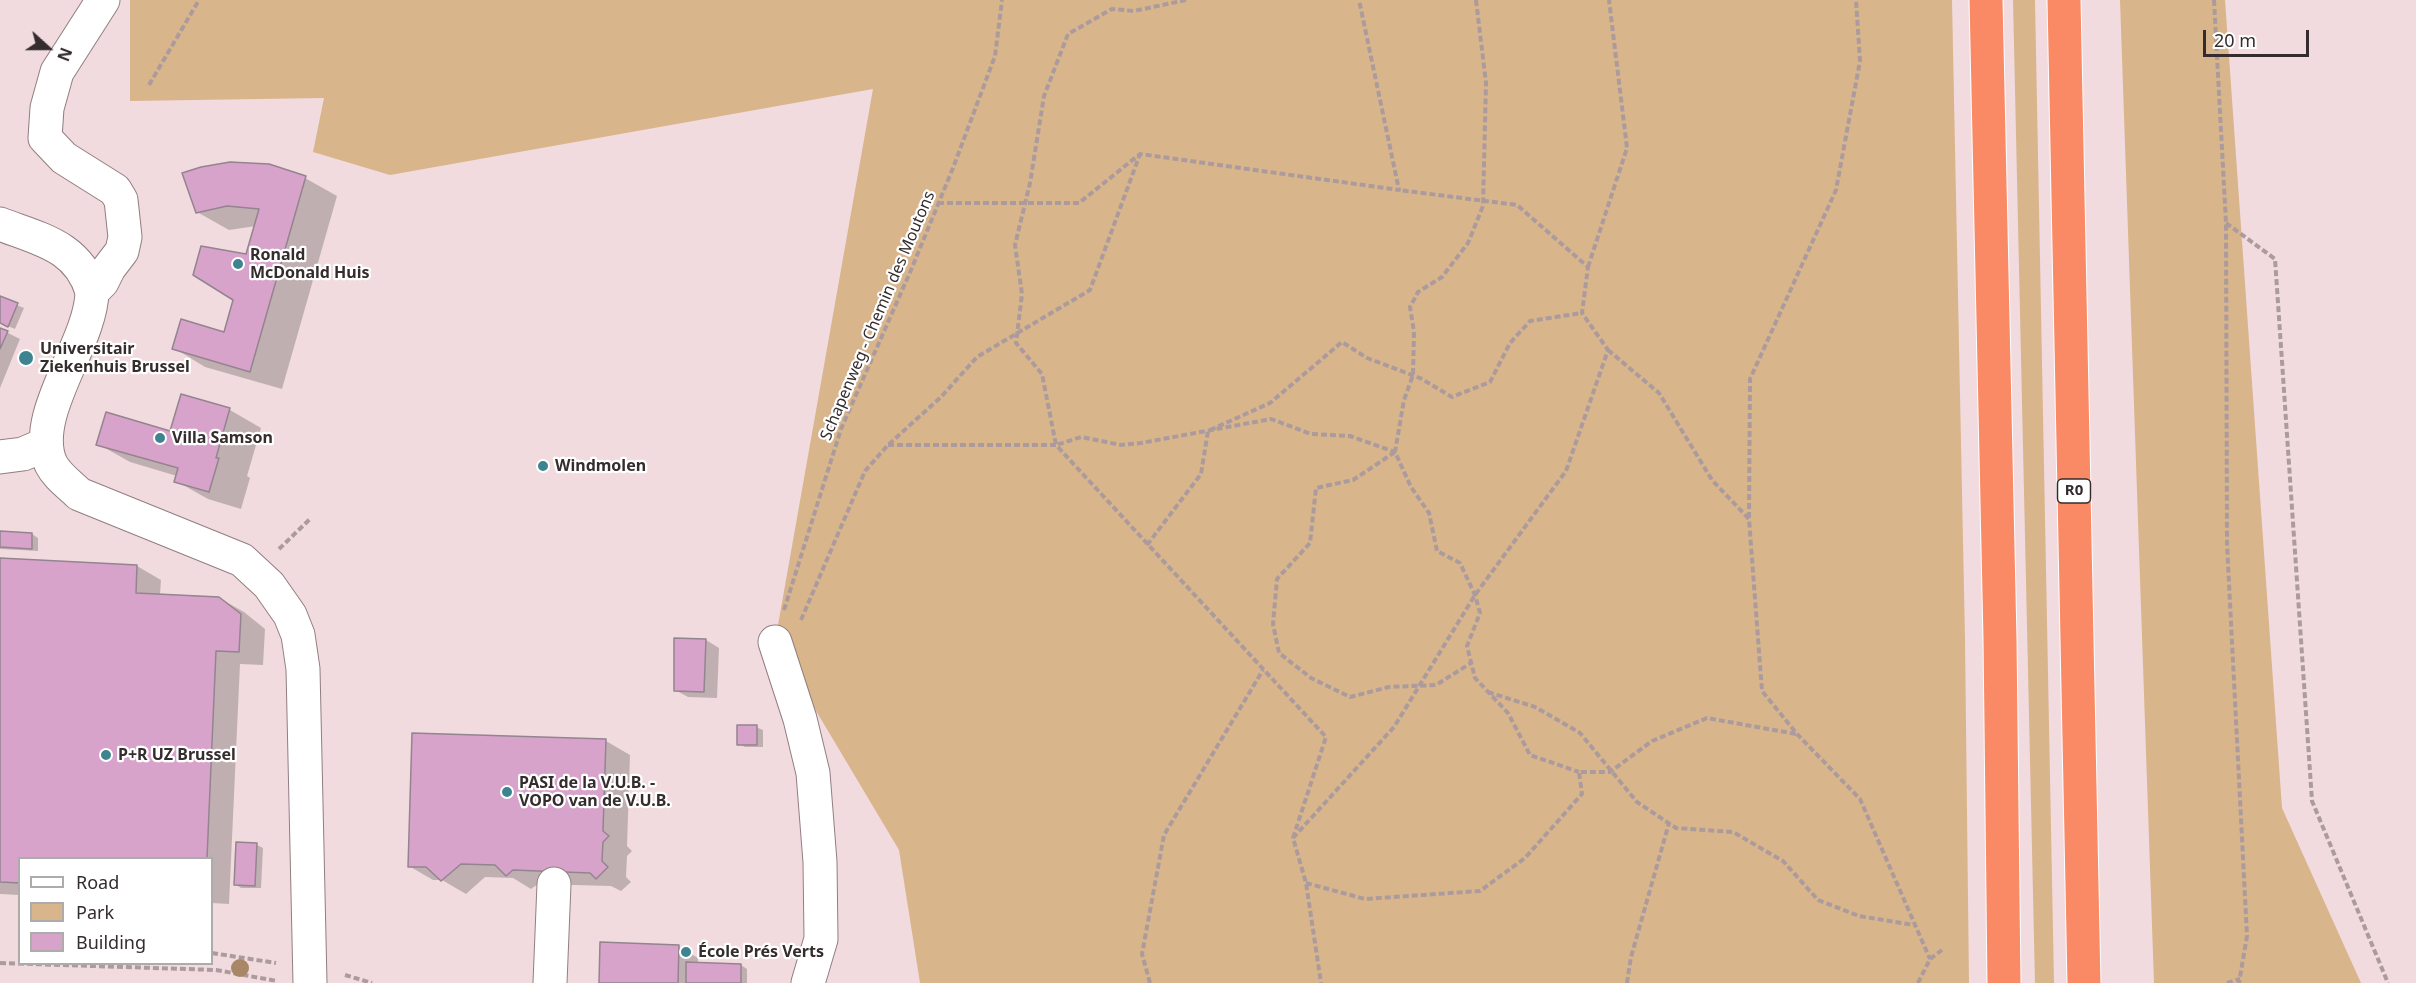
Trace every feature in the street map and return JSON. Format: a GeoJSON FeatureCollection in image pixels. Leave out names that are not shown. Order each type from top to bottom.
{"type":"FeatureCollection","features":[{"type":"Feature","properties":{"kind":"highway"},"geometry":{"type":"LineString","coordinates":[[1986,0],[2000,639],[2004,983]]}},
{"type":"Feature","properties":{"kind":"highway","name":"R0"},"geometry":{"type":"LineString","coordinates":[[2064,0],[2084,983]]}},
{"type":"Feature","properties":{"kind":"lane"},"geometry":{"type":"LineString","coordinates":[[103,0],[57,72],[47,108],[45,138],[64,158],[97,180],[96,200],[106,229],[100,280],[87,321],[56,398],[48,424],[46,444],[51,463],[79,494],[242,561],[269,585],[290,615],[298,635],[303,669],[294,982]]}},
{"type":"Feature","properties":{"kind":"lane"},"geometry":{"type":"LineString","coordinates":[[0,224],[65,250],[89,280],[100,280]]}},
{"type":"Feature","properties":{"kind":"lane"},"geometry":{"type":"LineString","coordinates":[[0,457],[22,454],[46,444]]}},
{"type":"Feature","properties":{"kind":"lane"},"geometry":{"type":"LineString","coordinates":[[775,642],[800,719],[813,773],[820,862],[821,939],[812,971]]}},
{"type":"Feature","properties":{"kind":"lane"},"geometry":{"type":"LineString","coordinates":[[550,983],[554,884]]}},
{"type":"Feature","properties":{"kind":"path"},"geometry":{"type":"LineString","coordinates":[[149,85],[199,0]]}},
{"type":"Feature","properties":{"kind":"path","name":"Schapenweg - Chemin des Moutons"},"geometry":{"type":"LineString","coordinates":[[775,642],[785,603],[841,429],[938,202],[994,56],[1002,0]]}},
{"type":"Feature","properties":{"kind":"path"},"geometry":{"type":"LineString","coordinates":[[1186,0],[1134,11],[1112,9],[1068,34],[1044,96],[1015,245],[1022,294],[1016,343],[1042,374],[1056,445],[1326,737],[1293,838],[1306,883],[1321,983]]}},
{"type":"Feature","properties":{"kind":"path"},"geometry":{"type":"LineString","coordinates":[[1359,0],[1399,190]]}},
{"type":"Feature","properties":{"kind":"path"},"geometry":{"type":"LineString","coordinates":[[1476,0],[1486,83],[1483,206],[1468,243],[1442,277],[1418,292],[1410,307],[1414,332],[1413,375],[1404,400],[1395,452],[1412,487],[1429,513],[1437,551],[1460,563],[1475,595],[1480,613],[1467,646],[1475,678],[1508,713],[1530,755],[1579,772],[1610,772],[1652,741],[1707,718],[1797,734]]}},
{"type":"Feature","properties":{"kind":"path"},"geometry":{"type":"LineString","coordinates":[[1609,0],[1627,148],[1588,267],[1582,313],[1608,350],[1659,393],[1712,480],[1749,519]]}},
{"type":"Feature","properties":{"kind":"path"},"geometry":{"type":"LineString","coordinates":[[1856,0],[1860,61],[1836,190],[1750,379],[1749,519],[1762,691],[1797,734],[1860,799],[1930,959]]}},
{"type":"Feature","properties":{"kind":"path"},"geometry":{"type":"LineString","coordinates":[[2214,0],[2226,223],[2227,544],[2247,936],[2240,981],[2227,983]]}},
{"type":"Feature","properties":{"kind":"path"},"geometry":{"type":"LineString","coordinates":[[938,202],[1079,203],[1140,154],[1517,205],[1588,267]]}},
{"type":"Feature","properties":{"kind":"path"},"geometry":{"type":"LineString","coordinates":[[775,642],[801,620],[865,471],[888,446],[941,397],[977,357],[1090,290],[1140,154]]}},
{"type":"Feature","properties":{"kind":"path"},"geometry":{"type":"LineString","coordinates":[[2226,223],[2275,259],[2312,801],[2388,983]]}},
{"type":"Feature","properties":{"kind":"path"},"geometry":{"type":"LineString","coordinates":[[1208,431],[1270,403],[1342,342],[1367,358],[1413,375],[1452,397],[1490,382],[1510,343],[1530,321],[1582,313]]}},
{"type":"Feature","properties":{"kind":"path"},"geometry":{"type":"LineString","coordinates":[[1293,838],[1394,727],[1475,595],[1566,471],[1608,350]]}},
{"type":"Feature","properties":{"kind":"path"},"geometry":{"type":"LineString","coordinates":[[888,446],[1056,445],[1081,437],[1121,445],[1271,419],[1311,434],[1350,436],[1395,452]]}},
{"type":"Feature","properties":{"kind":"path"},"geometry":{"type":"LineString","coordinates":[[1147,545],[1201,474],[1208,431]]}},
{"type":"Feature","properties":{"kind":"path"},"geometry":{"type":"LineString","coordinates":[[1395,452],[1353,480],[1316,488],[1310,543],[1277,579],[1272,624],[1279,653],[1311,678],[1350,697],[1389,687],[1436,686],[1472,663]]}},
{"type":"Feature","properties":{"kind":"path"},"geometry":{"type":"LineString","coordinates":[[1150,983],[1142,954],[1164,835],[1263,670]]}},
{"type":"Feature","properties":{"kind":"path"},"geometry":{"type":"LineString","coordinates":[[1487,692],[1535,707],[1580,734],[1610,772],[1638,802],[1676,828],[1733,832],[1783,861],[1818,900],[1859,916],[1915,925]]}},
{"type":"Feature","properties":{"kind":"path"},"geometry":{"type":"LineString","coordinates":[[1306,883],[1365,898],[1480,891],[1525,858],[1569,811],[1582,794],[1579,772]]}},
{"type":"Feature","properties":{"kind":"path"},"geometry":{"type":"LineString","coordinates":[[1627,983],[1631,957],[1669,824]]}},
{"type":"Feature","properties":{"kind":"path"},"geometry":{"type":"LineString","coordinates":[[1918,983],[1930,959],[1942,950]]}},
{"type":"Feature","properties":{"kind":"path"},"geometry":{"type":"LineString","coordinates":[[0,963],[18,964]]}},
{"type":"Feature","properties":{"kind":"path"},"geometry":{"type":"LineString","coordinates":[[62,965],[216,970],[294,982]]}},
{"type":"Feature","properties":{"kind":"green space"},"geometry":{"type":"Polygon","coordinates":[[[130,0],[1952,0],[1965,640],[1969,983],[920,983],[899,850],[775,642],[873,89],[390,175],[313,152],[324,98],[130,101],[130,0]]]}},
{"type":"Feature","properties":{"kind":"green space"},"geometry":{"type":"Polygon","coordinates":[[[2013,0],[2035,0],[2054,983],[2035,983],[2013,0]]]}},
{"type":"Feature","properties":{"kind":"green space"},"geometry":{"type":"Polygon","coordinates":[[[2120,0],[2225,0],[2282,808],[2361,983],[2154,983],[2120,0]]]}},
{"type":"Feature","properties":{"kind":"building","name":"Ronald McDonald Huis"},"geometry":{"type":"Polygon","coordinates":[[[230,162],[269,164],[306,176],[250,372],[172,349],[181,319],[224,332],[233,300],[193,275],[201,246],[246,254],[259,209],[227,206],[196,213],[182,173],[230,162]]]}},
{"type":"Feature","properties":{"kind":"building"},"geometry":{"type":"Polygon","coordinates":[[[0,296],[18,303],[8,327],[0,323],[0,296]]]}},
{"type":"Feature","properties":{"kind":"building"},"geometry":{"type":"Polygon","coordinates":[[[0,328],[8,331],[0,349],[0,328]]]}},
{"type":"Feature","properties":{"kind":"building","name":"Villa Samson"},"geometry":{"type":"Polygon","coordinates":[[[181,394],[230,408],[209,492],[174,482],[178,468],[96,445],[106,412],[170,431],[181,394]]]}},
{"type":"Feature","properties":{"kind":"building"},"geometry":{"type":"Polygon","coordinates":[[[0,531],[32,533],[32,549],[0,547],[0,531]]]}},
{"type":"Feature","properties":{"kind":"building","name":"P+R UZ Brussel"},"geometry":{"type":"Polygon","coordinates":[[[0,558],[137,565],[136,593],[219,597],[241,614],[239,652],[216,651],[207,857],[18,857],[18,883],[0,882],[0,558]]]}},
{"type":"Feature","properties":{"kind":"building"},"geometry":{"type":"Polygon","coordinates":[[[674,638],[706,639],[704,692],[674,691],[674,638]]]}},
{"type":"Feature","properties":{"kind":"building"},"geometry":{"type":"Polygon","coordinates":[[[737,725],[757,725],[757,745],[737,745],[737,725]]]}},
{"type":"Feature","properties":{"kind":"building","name":"PASI de la V.U.B. - VOPO van de V.U.B."},"geometry":{"type":"Polygon","coordinates":[[[412,733],[606,739],[603,831],[609,836],[603,842],[602,861],[608,867],[596,879],[590,873],[513,870],[506,876],[495,865],[461,864],[441,881],[426,867],[408,867],[412,733]]]}},
{"type":"Feature","properties":{"kind":"building"},"geometry":{"type":"Polygon","coordinates":[[[236,842],[257,843],[255,886],[234,885],[236,842]]]}},
{"type":"Feature","properties":{"kind":"building"},"geometry":{"type":"Polygon","coordinates":[[[600,942],[679,945],[678,983],[599,983],[600,942]]]}},
{"type":"Feature","properties":{"kind":"building"},"geometry":{"type":"Polygon","coordinates":[[[686,962],[741,964],[741,983],[686,983],[686,962]]]}},
{"type":"Feature","properties":{"kind":"place","name":"Ronald McDonald Huis"},"geometry":{"type":"Point","coordinates":[238,264]}},
{"type":"Feature","properties":{"kind":"place","name":"Universitair Ziekenhuis Brussel"},"geometry":{"type":"Point","coordinates":[26,358]}},
{"type":"Feature","properties":{"kind":"place","name":"Villa Samson"},"geometry":{"type":"Point","coordinates":[160,438]}},
{"type":"Feature","properties":{"kind":"place","name":"Windmolen"},"geometry":{"type":"Point","coordinates":[543,466]}},
{"type":"Feature","properties":{"kind":"place","name":"P+R UZ Brussel"},"geometry":{"type":"Point","coordinates":[106,755]}},
{"type":"Feature","properties":{"kind":"place","name":"PASI de la V.U.B. - VOPO van de V.U.B."},"geometry":{"type":"Point","coordinates":[507,792]}},
{"type":"Feature","properties":{"kind":"place","name":"École Prés Verts"},"geometry":{"type":"Point","coordinates":[686,952]}}]}
